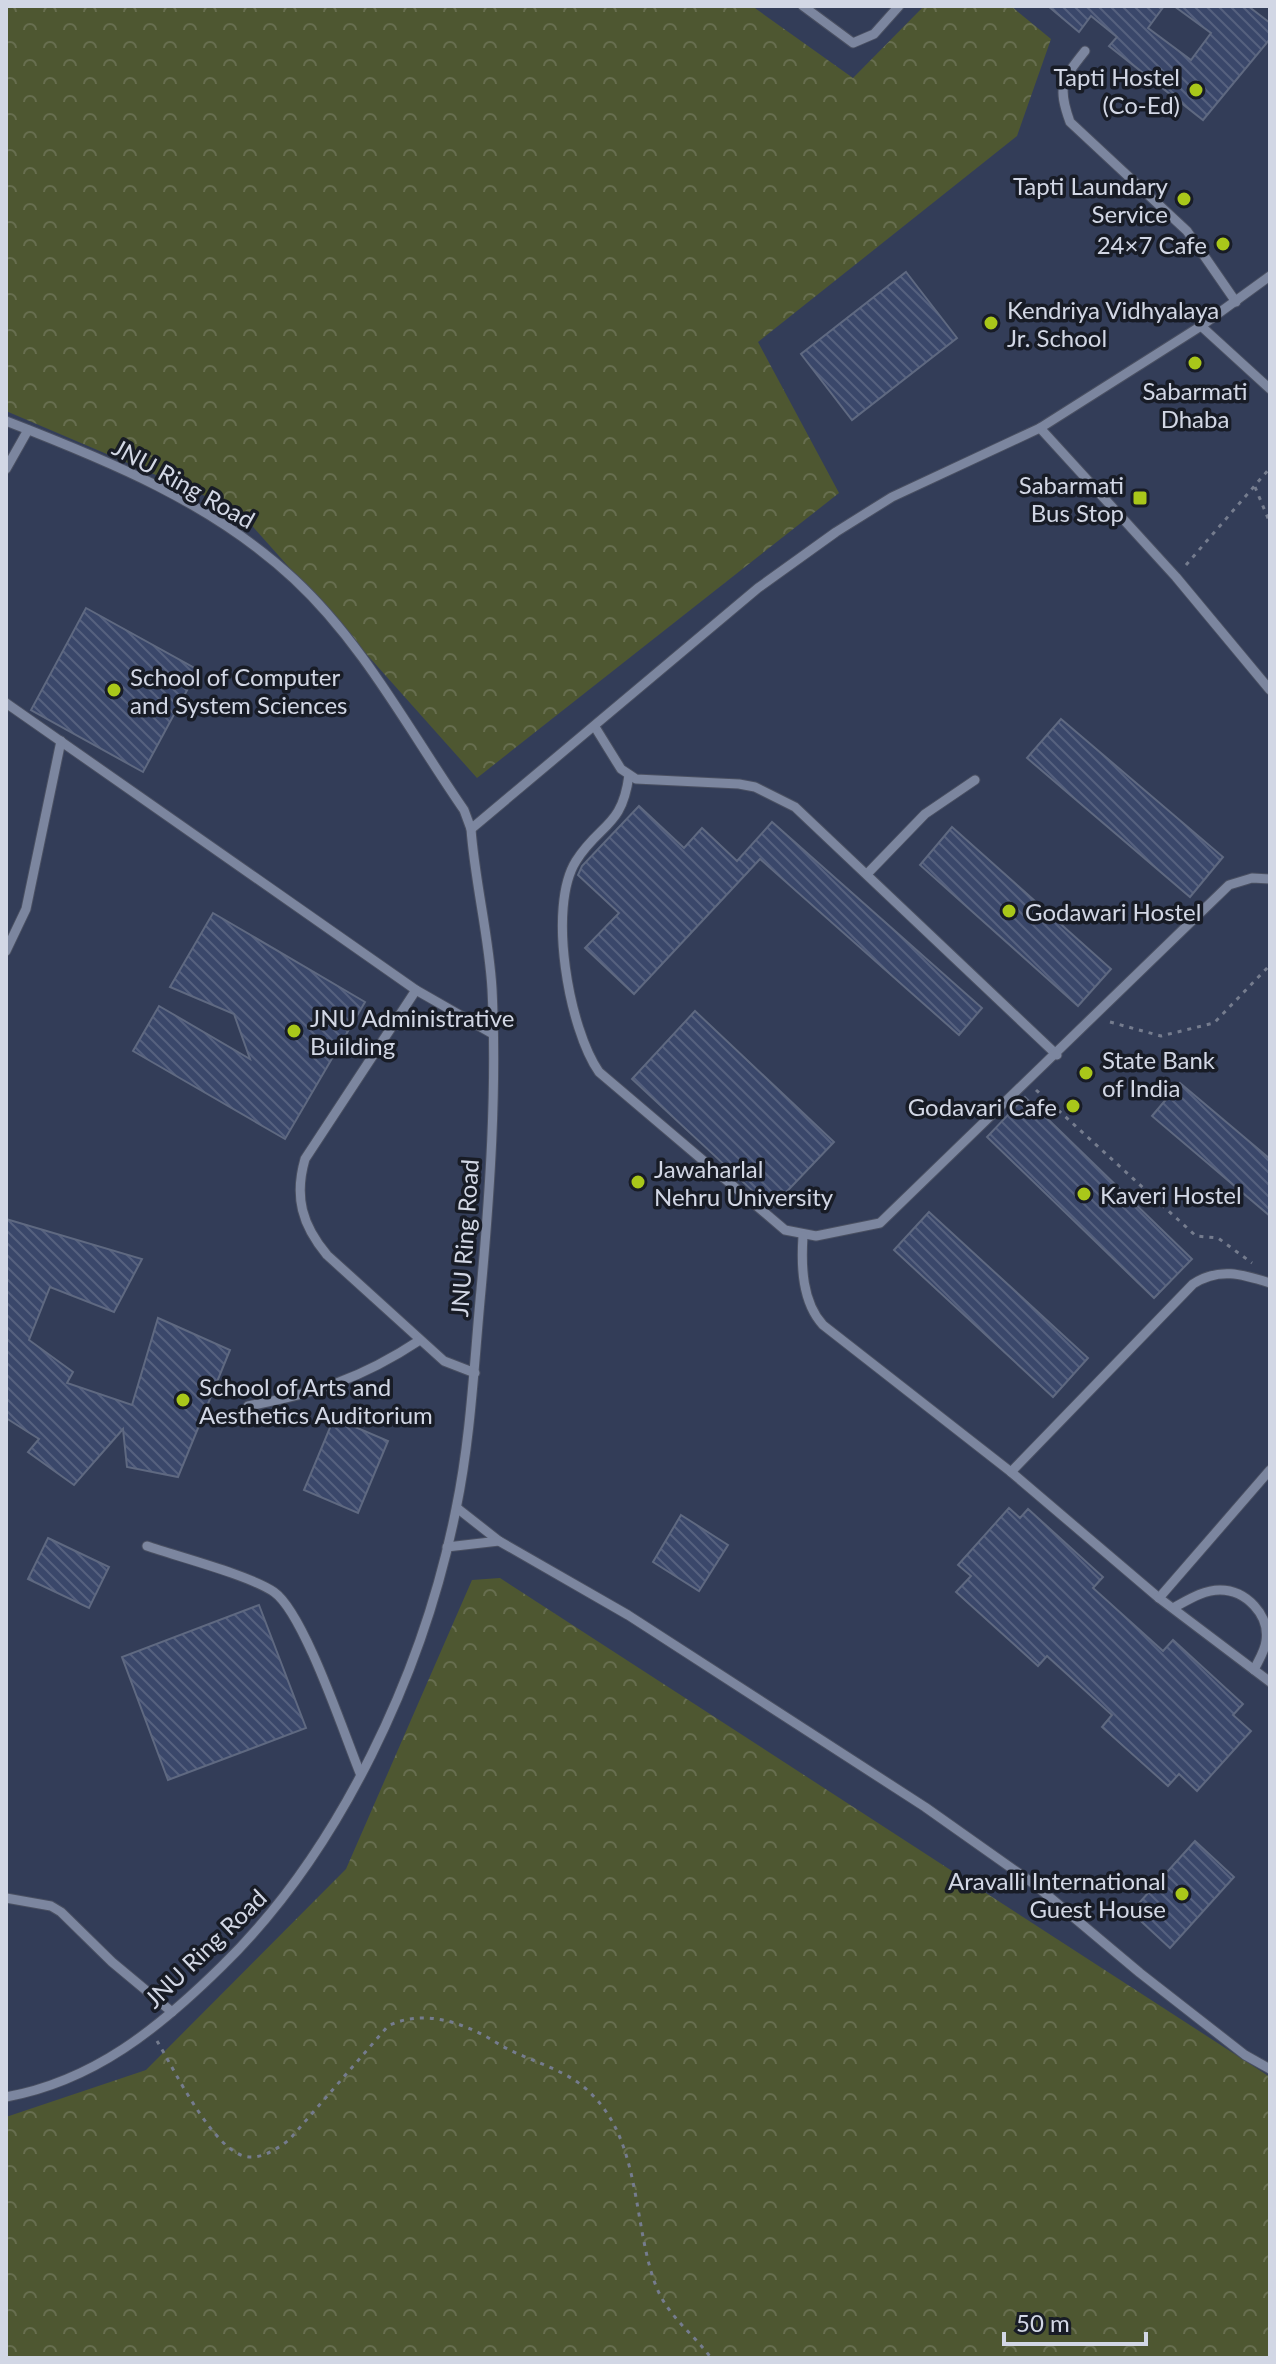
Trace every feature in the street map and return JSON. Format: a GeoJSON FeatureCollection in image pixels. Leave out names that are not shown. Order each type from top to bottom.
{"type":"FeatureCollection","features":[{"type":"Feature","properties":{"kind":"lane"},"geometry":{"type":"LineString","coordinates":[[803,6],[853,43],[874,34],[899,6]]}},
{"type":"Feature","properties":{"kind":"lane"},"geometry":{"type":"LineString","coordinates":[[1085,51],[1064,77],[1061,98],[1070,122],[1187,231],[1236,302]]}},
{"type":"Feature","properties":{"kind":"lane"},"geometry":{"type":"LineString","coordinates":[[471,829],[758,588],[836,532],[892,497],[1040,428],[1201,326],[1270,276]]}},
{"type":"Feature","properties":{"kind":"lane"},"geometry":{"type":"LineString","coordinates":[[1201,326],[1270,389]]}},
{"type":"Feature","properties":{"kind":"lane","name":"JNU Ring Road"},"geometry":{"type":"LineString","coordinates":[[6,421],[114,464],[224,524],[295,580],[369,666],[464,810],[471,829],[491,979],[493,1034],[487,1219],[475,1373],[457,1508],[401,1689],[324,1843],[278,1907],[172,2012],[149,2029],[66,2083],[6,2097]]}},
{"type":"Feature","properties":{"kind":"lane"},"geometry":{"type":"LineString","coordinates":[[1040,428],[1176,577],[1270,690]]}},
{"type":"Feature","properties":{"kind":"lane"},"geometry":{"type":"LineString","coordinates":[[6,469],[28,430]]}},
{"type":"Feature","properties":{"kind":"lane"},"geometry":{"type":"LineString","coordinates":[[6,703],[416,990],[493,1034]]}},
{"type":"Feature","properties":{"kind":"lane"},"geometry":{"type":"LineString","coordinates":[[595,727],[629,775],[622,809],[578,858],[566,884],[564,971],[582,1042],[594,1065],[611,1083],[767,1219],[803,1236],[880,1223],[1057,1055],[1229,885],[1252,878],[1270,879]]}},
{"type":"Feature","properties":{"kind":"lane"},"geometry":{"type":"LineString","coordinates":[[6,951],[26,909],[61,741]]}},
{"type":"Feature","properties":{"kind":"lane"},"geometry":{"type":"LineString","coordinates":[[629,775],[755,787],[795,807],[1057,1055]]}},
{"type":"Feature","properties":{"kind":"lane"},"geometry":{"type":"LineString","coordinates":[[867,874],[925,814],[975,780]]}},
{"type":"Feature","properties":{"kind":"lane"},"geometry":{"type":"LineString","coordinates":[[416,990],[305,1159],[299,1181],[300,1208],[311,1235],[420,1340],[444,1361],[475,1373]]}},
{"type":"Feature","properties":{"kind":"lane"},"geometry":{"type":"LineString","coordinates":[[803,1236],[805,1285],[814,1315],[823,1325],[1011,1472],[1159,1598],[1270,1682]]}},
{"type":"Feature","properties":{"kind":"lane"},"geometry":{"type":"LineString","coordinates":[[1011,1472],[1193,1284],[1205,1276],[1223,1272],[1270,1283]]}},
{"type":"Feature","properties":{"kind":"lane"},"geometry":{"type":"LineString","coordinates":[[248,1406],[308,1393],[362,1375],[420,1340]]}},
{"type":"Feature","properties":{"kind":"lane"},"geometry":{"type":"LineString","coordinates":[[1159,1598],[1270,1470]]}},
{"type":"Feature","properties":{"kind":"lane"},"geometry":{"type":"LineString","coordinates":[[457,1508],[499,1541],[628,1615],[925,1807],[1034,1884],[1140,1973],[1245,2055],[1270,2069]]}},
{"type":"Feature","properties":{"kind":"lane"},"geometry":{"type":"LineString","coordinates":[[447,1547],[499,1541]]}},
{"type":"Feature","properties":{"kind":"lane"},"geometry":{"type":"LineString","coordinates":[[147,1546],[255,1584],[274,1592],[285,1603],[303,1635],[360,1773]]}},
{"type":"Feature","properties":{"kind":"lane"},"geometry":{"type":"LineString","coordinates":[[1173,1608],[1193,1597],[1219,1590],[1243,1597],[1257,1608],[1267,1629],[1266,1644],[1254,1670]]}},
{"type":"Feature","properties":{"kind":"lane"},"geometry":{"type":"LineString","coordinates":[[6,1898],[51,1906],[61,1912],[112,1962],[172,2012]]}},
{"type":"Feature","properties":{"kind":"path"},"geometry":{"type":"LineString","coordinates":[[1176,577],[1270,468]]}},
{"type":"Feature","properties":{"kind":"path"},"geometry":{"type":"LineString","coordinates":[[1255,487],[1270,523]]}},
{"type":"Feature","properties":{"kind":"path"},"geometry":{"type":"LineString","coordinates":[[1094,1018],[1161,1036],[1214,1023],[1270,965]]}},
{"type":"Feature","properties":{"kind":"path"},"geometry":{"type":"LineString","coordinates":[[1028,1082],[1196,1236],[1218,1238],[1260,1268]]}},
{"type":"Feature","properties":{"kind":"path"},"geometry":{"type":"LineString","coordinates":[[149,2029],[214,2133],[226,2147],[251,2157],[277,2149],[297,2133],[388,2026],[419,2017],[475,2030],[579,2084],[608,2118],[621,2140],[635,2181],[657,2289],[684,2331],[711,2358]]}},
{"type":"Feature","properties":{"kind":"shaded area","name":"Jawaharlal Nehru University"},"geometry":{"type":"Polygon","coordinates":[[[6,6],[1270,6],[1270,2358],[6,2358],[6,6]]]}},
{"type":"Feature","properties":{"kind":"green space"},"geometry":{"type":"Polygon","coordinates":[[[6,6],[752,6],[853,78],[924,6],[1011,6],[1051,39],[1017,136],[758,342],[839,493],[477,778],[238,510],[6,411],[6,6]]]}},
{"type":"Feature","properties":{"kind":"green space"},"geometry":{"type":"Polygon","coordinates":[[[500,1578],[1270,2077],[1270,2358],[6,2358],[6,2117],[146,2070],[346,1869],[472,1580],[500,1578]]]}},
{"type":"Feature","properties":{"kind":"building","name":"Tapti Hostel (Co-Ed)"},"geometry":{"type":"Polygon","coordinates":[[[1048,6],[1164,6],[1148,28],[1191,60],[1211,33],[1174,6],[1248,6],[1270,23],[1270,39],[1203,120],[1109,46],[1117,37],[1091,16],[1079,32],[1048,6]]]}},
{"type":"Feature","properties":{"kind":"building","name":"Kendriya Vidhyalaya Jr. School"},"geometry":{"type":"Polygon","coordinates":[[[906,272],[957,338],[852,420],[801,354],[906,272]]]}},
{"type":"Feature","properties":{"kind":"building","name":"School of Computer and System Sciences"},"geometry":{"type":"Polygon","coordinates":[[[86,608],[198,670],[143,772],[31,710],[86,608]]]}},
{"type":"Feature","properties":{"kind":"building"},"geometry":{"type":"Polygon","coordinates":[[[1061,719],[1223,857],[1190,897],[1027,758],[1061,719]]]}},
{"type":"Feature","properties":{"kind":"building"},"geometry":{"type":"Polygon","coordinates":[[[639,806],[684,848],[702,828],[737,861],[772,822],[982,1008],[959,1035],[760,859],[634,994],[585,948],[619,913],[578,875],[582,866],[639,806]]]}},
{"type":"Feature","properties":{"kind":"building"},"geometry":{"type":"Polygon","coordinates":[[[952,827],[1111,969],[1078,1006],[920,865],[952,827]]]}},
{"type":"Feature","properties":{"kind":"building","name":"JNU Administrative Building"},"geometry":{"type":"Polygon","coordinates":[[[213,913],[365,1002],[285,1139],[133,1051],[159,1006],[250,1059],[234,1014],[170,987],[213,913]]]}},
{"type":"Feature","properties":{"kind":"building"},"geometry":{"type":"Polygon","coordinates":[[[695,1011],[834,1142],[771,1208],[632,1079],[695,1011]]]}},
{"type":"Feature","properties":{"kind":"building"},"geometry":{"type":"Polygon","coordinates":[[[1180,1083],[1270,1159],[1270,1216],[1152,1116],[1180,1083]]]}},
{"type":"Feature","properties":{"kind":"building"},"geometry":{"type":"Polygon","coordinates":[[[1025,1097],[1192,1259],[1154,1298],[987,1137],[1025,1097]]]}},
{"type":"Feature","properties":{"kind":"building"},"geometry":{"type":"Polygon","coordinates":[[[929,1212],[1088,1358],[1053,1397],[894,1250],[929,1212]]]}},
{"type":"Feature","properties":{"kind":"building"},"geometry":{"type":"Polygon","coordinates":[[[6,1219],[142,1259],[114,1312],[50,1287],[29,1340],[73,1372],[67,1383],[132,1405],[158,1318],[230,1350],[178,1477],[127,1467],[123,1429],[74,1485],[28,1452],[39,1439],[6,1418],[6,1219]]]}},
{"type":"Feature","properties":{"kind":"building"},"geometry":{"type":"Polygon","coordinates":[[[334,1418],[388,1441],[358,1513],[304,1490],[334,1418]]]}},
{"type":"Feature","properties":{"kind":"building"},"geometry":{"type":"Polygon","coordinates":[[[1009,1508],[1020,1518],[1028,1509],[1103,1577],[1093,1588],[1163,1651],[1173,1640],[1243,1704],[1233,1715],[1251,1731],[1197,1791],[1179,1774],[1168,1786],[1102,1727],[1112,1715],[1047,1656],[1038,1666],[956,1592],[971,1576],[958,1565],[1009,1508]]]}},
{"type":"Feature","properties":{"kind":"building"},"geometry":{"type":"Polygon","coordinates":[[[681,1515],[728,1545],[699,1591],[653,1562],[681,1515]]]}},
{"type":"Feature","properties":{"kind":"building"},"geometry":{"type":"Polygon","coordinates":[[[48,1538],[109,1567],[89,1608],[28,1579],[48,1538]]]}},
{"type":"Feature","properties":{"kind":"building"},"geometry":{"type":"Polygon","coordinates":[[[259,1605],[306,1728],[168,1780],[122,1657],[259,1605]]]}},
{"type":"Feature","properties":{"kind":"building","name":"Aravalli International Guest House"},"geometry":{"type":"Polygon","coordinates":[[[1195,1841],[1234,1877],[1170,1948],[1131,1912],[1195,1841]]]}},
{"type":"Feature","properties":{"kind":"place","name":"Tapti Hostel (Co-Ed)"},"geometry":{"type":"Point","coordinates":[1196,90]}},
{"type":"Feature","properties":{"kind":"place","name":"Tapti Laundary Service"},"geometry":{"type":"Point","coordinates":[1184,199]}},
{"type":"Feature","properties":{"kind":"place","name":"24×7 Cafe"},"geometry":{"type":"Point","coordinates":[1223,244]}},
{"type":"Feature","properties":{"kind":"place","name":"Kendriya Vidhyalaya Jr. School"},"geometry":{"type":"Point","coordinates":[991,323]}},
{"type":"Feature","properties":{"kind":"place","name":"Sabarmati Dhaba"},"geometry":{"type":"Point","coordinates":[1195,363]}},
{"type":"Feature","properties":{"kind":"place","name":"Sabarmati Bus Stop"},"geometry":{"type":"Point","coordinates":[1140,498]}},
{"type":"Feature","properties":{"kind":"place","name":"School of Computer and System Sciences"},"geometry":{"type":"Point","coordinates":[114,690]}},
{"type":"Feature","properties":{"kind":"place","name":"Godawari Hostel"},"geometry":{"type":"Point","coordinates":[1009,911]}},
{"type":"Feature","properties":{"kind":"place","name":"JNU Administrative Building"},"geometry":{"type":"Point","coordinates":[294,1031]}},
{"type":"Feature","properties":{"kind":"place","name":"State Bank of India"},"geometry":{"type":"Point","coordinates":[1086,1073]}},
{"type":"Feature","properties":{"kind":"place","name":"Godavari Cafe"},"geometry":{"type":"Point","coordinates":[1073,1106]}},
{"type":"Feature","properties":{"kind":"place","name":"Jawaharlal Nehru University"},"geometry":{"type":"Point","coordinates":[638,1182]}},
{"type":"Feature","properties":{"kind":"place","name":"Kaveri Hostel"},"geometry":{"type":"Point","coordinates":[1084,1194]}},
{"type":"Feature","properties":{"kind":"place","name":"School of Arts and Aesthetics Auditorium"},"geometry":{"type":"Point","coordinates":[183,1400]}},
{"type":"Feature","properties":{"kind":"place","name":"Aravalli International Guest House"},"geometry":{"type":"Point","coordinates":[1182,1894]}}]}
